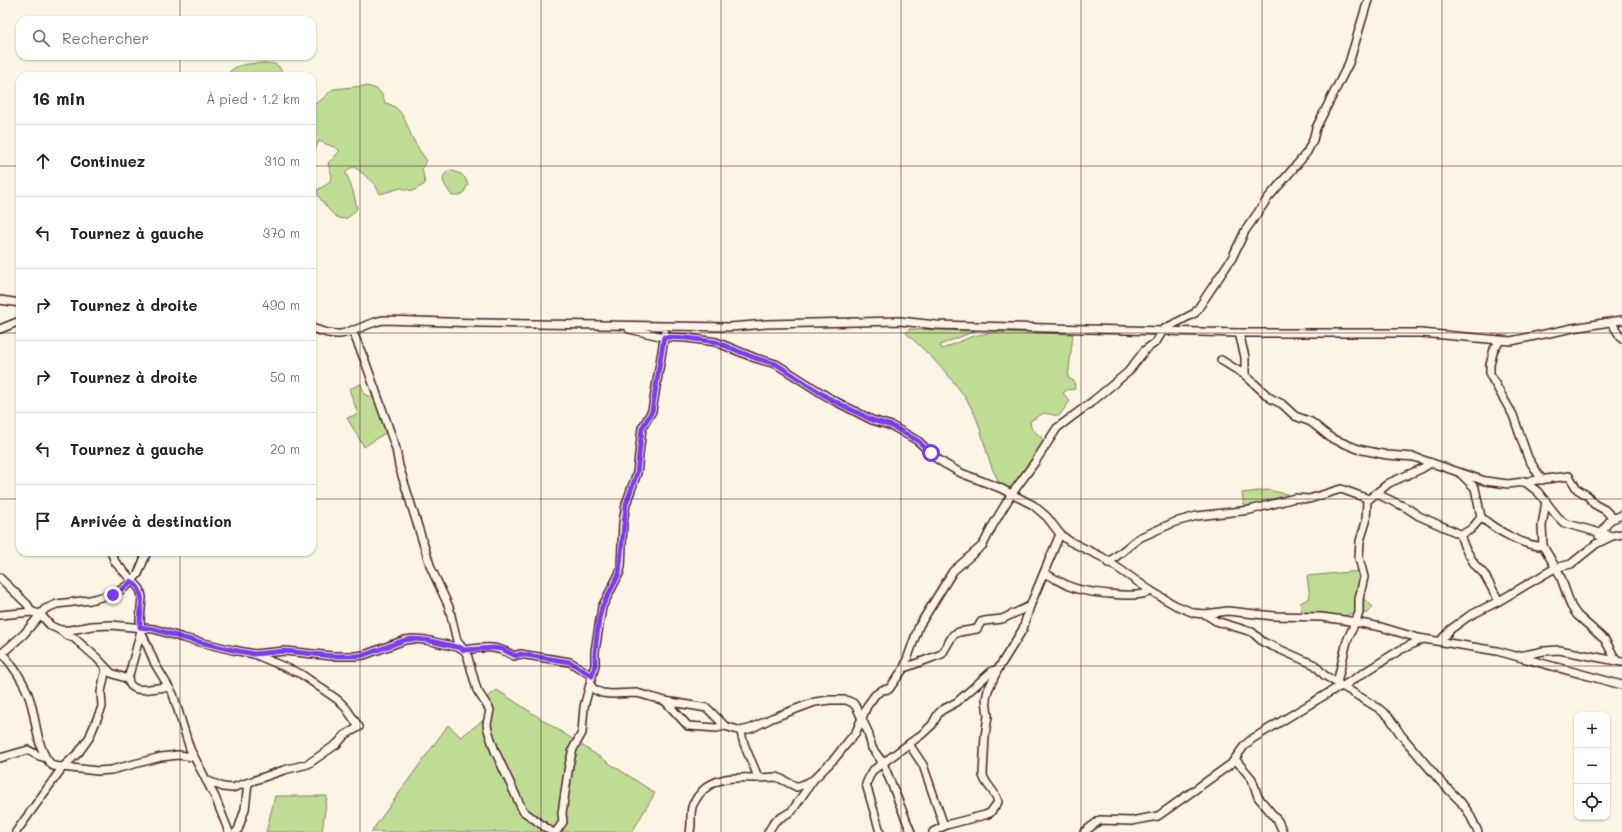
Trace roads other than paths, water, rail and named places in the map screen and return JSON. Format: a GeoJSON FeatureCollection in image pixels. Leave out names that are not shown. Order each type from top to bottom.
{"type":"FeatureCollection","features":[{"type":"Feature","properties":{"kind":"street"},"geometry":{"type":"LineString","coordinates":[[768,832],[775,821],[792,811],[813,780],[842,750],[856,732],[867,706],[875,695],[882,690],[889,689],[904,668],[919,626],[953,571],[983,544],[992,524],[1057,428],[1128,372],[1145,350],[1156,342],[1166,327],[1195,313],[1198,309],[1232,258],[1245,231],[1268,198],[1299,162],[1313,140],[1316,128],[1349,62],[1368,0]]}},
{"type":"Feature","properties":{"kind":"street"},"geometry":{"type":"LineString","coordinates":[[0,300],[16,302]]}},
{"type":"Feature","properties":{"kind":"street"},"geometry":{"type":"LineString","coordinates":[[316,331],[338,334],[376,321],[384,320],[730,328],[766,324],[900,322],[936,325],[1239,333],[1422,333],[1500,341],[1522,340],[1573,328],[1622,320]]}},
{"type":"Feature","properties":{"kind":"street"},"geometry":{"type":"LineString","coordinates":[[1611,322],[1622,339]]}},
{"type":"Feature","properties":{"kind":"street"},"geometry":{"type":"LineString","coordinates":[[0,329],[16,323]]}},
{"type":"Feature","properties":{"kind":"street"},"geometry":{"type":"LineString","coordinates":[[628,326],[630,330],[664,337],[687,338],[716,342],[755,358],[776,364],[830,399],[872,420],[892,426],[918,441],[936,458],[945,464],[1033,505],[1047,517],[1060,534],[1069,541],[1102,558],[1151,591],[1175,605],[1194,613],[1206,614],[1228,611],[1274,616],[1321,617],[1497,651],[1622,685]]}},
{"type":"Feature","properties":{"kind":"street"},"geometry":{"type":"LineString","coordinates":[[556,832],[563,822],[562,813],[569,765],[573,749],[582,733],[584,707],[591,686],[595,665],[595,651],[599,619],[602,607],[619,574],[626,504],[637,473],[642,428],[652,411],[666,327]]}},
{"type":"Feature","properties":{"kind":"street"},"geometry":{"type":"LineString","coordinates":[[352,330],[365,361],[396,449],[399,466],[431,568],[448,607],[457,641],[463,649],[475,680],[477,690],[490,710],[487,724],[495,751],[523,811],[552,832]]}},
{"type":"Feature","properties":{"kind":"street"},"geometry":{"type":"LineString","coordinates":[[1239,333],[1245,357],[1245,375]]}},
{"type":"Feature","properties":{"kind":"street"},"geometry":{"type":"LineString","coordinates":[[1500,341],[1494,349],[1490,366],[1490,375],[1513,415],[1528,458],[1542,480]]}},
{"type":"Feature","properties":{"kind":"street"},"geometry":{"type":"LineString","coordinates":[[1221,360],[1245,375],[1270,398],[1282,404],[1295,416],[1311,422],[1331,438],[1370,452],[1414,457],[1484,481],[1508,484],[1569,476],[1577,489],[1588,496],[1594,504],[1605,510],[1612,518]]}},
{"type":"Feature","properties":{"kind":"street"},"geometry":{"type":"LineString","coordinates":[[1108,563],[1139,538],[1175,522],[1197,516],[1250,510],[1295,498],[1309,499],[1341,488],[1369,499],[1389,484],[1431,463]]}},
{"type":"Feature","properties":{"kind":"street"},"geometry":{"type":"LineString","coordinates":[[1460,473],[1475,488],[1481,517],[1488,524],[1523,543],[1543,546]]}},
{"type":"Feature","properties":{"kind":"street"},"geometry":{"type":"LineString","coordinates":[[1524,481],[1538,492],[1564,523],[1612,536]]}},
{"type":"Feature","properties":{"kind":"street"},"geometry":{"type":"LineString","coordinates":[[1377,494],[1394,501],[1419,516],[1460,534],[1473,528],[1481,517]]}},
{"type":"Feature","properties":{"kind":"street"},"geometry":{"type":"LineString","coordinates":[[1340,685],[1347,641],[1359,613],[1360,592],[1364,577],[1359,558],[1360,541],[1366,522],[1367,499]]}},
{"type":"Feature","properties":{"kind":"street"},"geometry":{"type":"LineString","coordinates":[[1546,501],[1542,526],[1543,546],[1560,575],[1570,606],[1605,640],[1619,661]]}},
{"type":"Feature","properties":{"kind":"street"},"geometry":{"type":"LineString","coordinates":[[1596,544],[1601,532],[1612,518],[1622,515]]}},
{"type":"Feature","properties":{"kind":"street"},"geometry":{"type":"LineString","coordinates":[[933,832],[944,826],[990,813],[998,802],[997,796],[984,779],[983,764],[988,716],[986,699],[998,669],[1023,629],[1030,606],[1060,534]]}},
{"type":"Feature","properties":{"kind":"street"},"geometry":{"type":"LineString","coordinates":[[1460,534],[1464,546],[1475,565],[1484,574],[1499,601]]}},
{"type":"Feature","properties":{"kind":"street"},"geometry":{"type":"LineString","coordinates":[[1440,641],[1451,629],[1469,616],[1499,601],[1555,568],[1571,564],[1596,544],[1612,536],[1622,534]]}},
{"type":"Feature","properties":{"kind":"street"},"geometry":{"type":"LineString","coordinates":[[113,556],[115,562],[131,581],[137,584],[142,597],[140,629],[128,679],[131,688],[137,690],[164,687],[169,688]]}},
{"type":"Feature","properties":{"kind":"street"},"geometry":{"type":"LineString","coordinates":[[145,556],[138,574],[128,585],[113,595],[90,600],[57,604],[44,609],[24,634],[1,654],[14,668],[30,699],[46,758],[53,766],[98,771],[111,770],[161,757],[178,755],[194,757]]}},
{"type":"Feature","properties":{"kind":"street"},"geometry":{"type":"LineString","coordinates":[[1044,573],[1069,586],[1091,592],[1132,595],[1145,594],[1151,591]]}},
{"type":"Feature","properties":{"kind":"street"},"geometry":{"type":"LineString","coordinates":[[0,578],[27,604],[32,612]]}},
{"type":"Feature","properties":{"kind":"street"},"geometry":{"type":"LineString","coordinates":[[904,668],[942,654],[953,635],[959,632],[977,629],[981,622],[1002,619],[1030,606]]}},
{"type":"Feature","properties":{"kind":"street"},"geometry":{"type":"LineString","coordinates":[[0,615],[32,612],[40,614],[51,626],[60,630],[66,636],[74,638],[97,658],[111,673],[128,679]]}},
{"type":"Feature","properties":{"kind":"street"},"geometry":{"type":"LineString","coordinates":[[1206,614],[1216,621],[1252,632],[1263,642],[1315,665],[1324,675],[1374,705],[1389,717],[1401,735],[1431,770],[1460,800],[1469,813],[1478,832]]}},
{"type":"Feature","properties":{"kind":"street"},"geometry":{"type":"LineString","coordinates":[[60,630],[70,630],[92,626],[154,629],[183,638],[254,654],[301,674],[338,700],[346,708],[358,727],[345,734],[337,744],[308,764],[228,788],[206,780]]}},
{"type":"Feature","properties":{"kind":"street"},"geometry":{"type":"LineString","coordinates":[[140,629],[155,664],[169,688],[179,712],[194,757],[215,797],[229,832]]}},
{"type":"Feature","properties":{"kind":"street"},"geometry":{"type":"LineString","coordinates":[[1084,832],[1100,820],[1131,821],[1158,816],[1223,771],[1231,764],[1245,745],[1252,739],[1340,685],[1400,650],[1424,638]]}},
{"type":"Feature","properties":{"kind":"street"},"geometry":{"type":"LineString","coordinates":[[254,654],[285,651],[332,656],[356,656],[364,655],[405,640],[413,639],[426,640],[463,649],[502,649],[516,656],[520,654],[570,662],[592,676]]}},
{"type":"Feature","properties":{"kind":"street"},"geometry":{"type":"LineString","coordinates":[[1517,656],[1559,650],[1619,661]]}},
{"type":"Feature","properties":{"kind":"street"},"geometry":{"type":"LineString","coordinates":[[16,832],[62,768],[84,746],[101,711],[101,692],[106,668]]}},
{"type":"Feature","properties":{"kind":"street"},"geometry":{"type":"LineString","coordinates":[[880,832],[866,784],[872,771],[932,725],[942,710],[957,702],[992,671],[998,669]]}},
{"type":"Feature","properties":{"kind":"street"},"geometry":{"type":"LineString","coordinates":[[591,686],[595,690],[602,693],[637,693],[707,708],[725,726],[741,731],[752,728],[772,718],[815,702],[846,700],[853,703],[857,708],[868,732],[872,748],[883,763],[911,832]]}},
{"type":"Feature","properties":{"kind":"street"},"geometry":{"type":"LineString","coordinates":[[664,700],[688,726],[717,728],[725,726]]}},
{"type":"Feature","properties":{"kind":"street"},"geometry":{"type":"LineString","coordinates":[[741,731],[743,744],[755,767],[758,778]]}},
{"type":"Feature","properties":{"kind":"street"},"geometry":{"type":"LineString","coordinates":[[909,744],[922,765],[944,826]]}},
{"type":"Feature","properties":{"kind":"street"},"geometry":{"type":"LineString","coordinates":[[0,758],[28,750],[38,756],[46,758]]}},
{"type":"Feature","properties":{"kind":"street"},"geometry":{"type":"LineString","coordinates":[[1235,759],[1252,779],[1258,797],[1278,821],[1284,832]]}},
{"type":"Feature","properties":{"kind":"street"},"geometry":{"type":"LineString","coordinates":[[690,832],[692,821],[691,809],[693,803],[706,786],[722,779],[777,777],[796,787],[813,780]]}},
{"type":"Feature","properties":{"kind":"street"},"geometry":{"type":"LineString","coordinates":[[236,832],[245,809],[248,783]]}}]}
